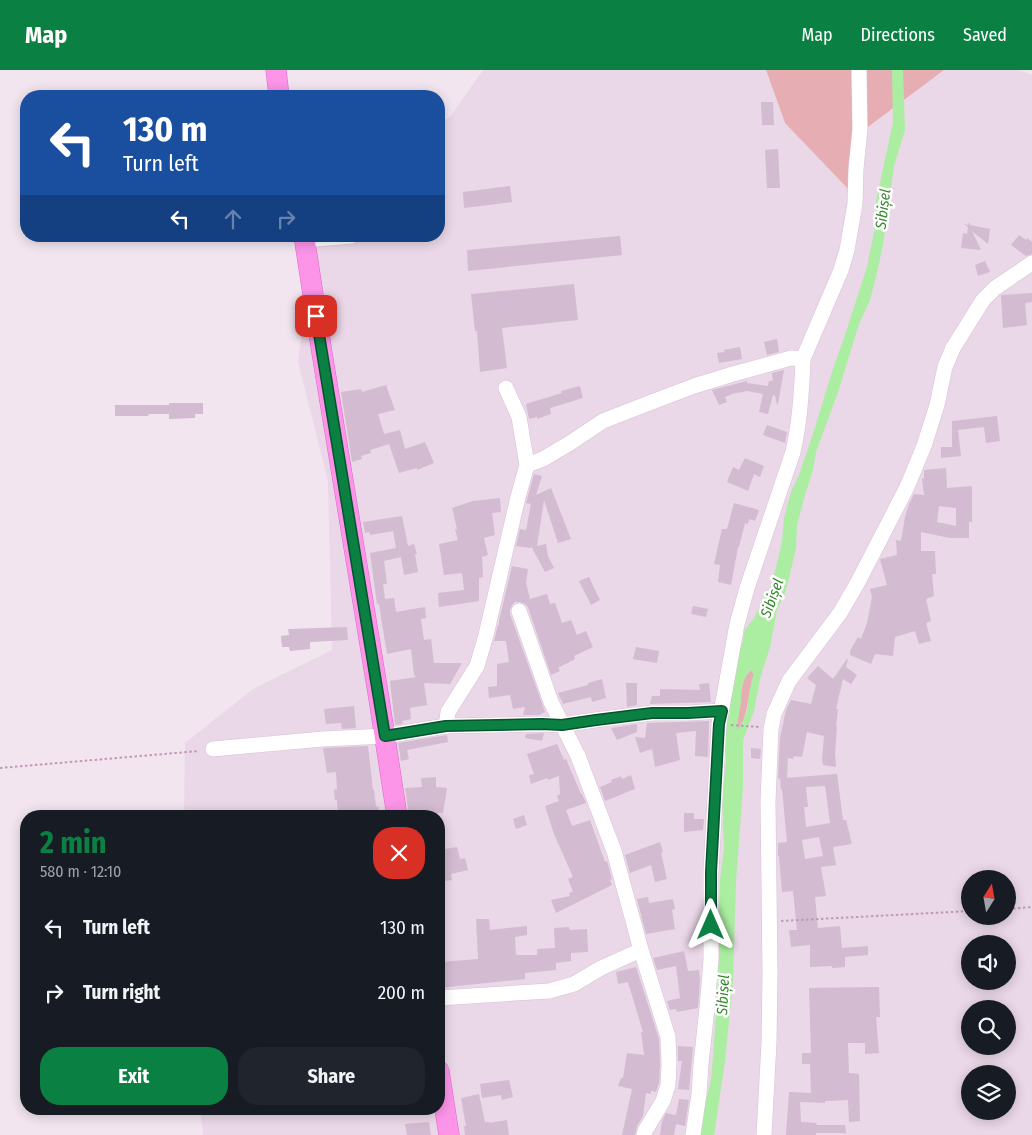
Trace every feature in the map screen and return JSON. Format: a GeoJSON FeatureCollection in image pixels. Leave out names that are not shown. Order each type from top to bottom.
{"type":"FeatureCollection","features":[{"type":"Feature","properties":{"kind":"main road"},"geometry":{"type":"LineString","coordinates":[[276,70],[278,90]]}},
{"type":"Feature","properties":{"kind":"main road"},"geometry":{"type":"LineString","coordinates":[[306,242],[396,810]]}},
{"type":"Feature","properties":{"kind":"main road"},"geometry":{"type":"LineString","coordinates":[[445,1109],[449,1135]]}},
{"type":"Feature","properties":{"kind":"street"},"geometry":{"type":"LineString","coordinates":[[693,1135],[707,1008],[710,960],[711,872],[719,724],[723,718],[736,624],[797,435],[803,359],[841,270],[847,250],[855,204],[860,129],[859,70]]}},
{"type":"Feature","properties":{"kind":"street"},"geometry":{"type":"LineString","coordinates":[[764,1135],[769,1043],[770,974],[768,802],[771,729],[774,714],[789,681],[840,613],[907,487],[924,446],[937,405],[945,367],[953,348],[983,300],[995,288],[1032,263]]}},
{"type":"Feature","properties":{"kind":"street"},"geometry":{"type":"LineString","coordinates":[[527,465],[570,443],[603,421],[644,405],[733,374],[791,358],[803,359]]}},
{"type":"Feature","properties":{"kind":"street"},"geometry":{"type":"LineString","coordinates":[[446,726],[448,712],[477,666],[527,465],[519,417],[506,388]]}},
{"type":"Feature","properties":{"kind":"street"},"geometry":{"type":"LineString","coordinates":[[519,611],[551,702],[578,756],[614,851],[641,950],[668,1037],[670,1064],[668,1085],[663,1101],[644,1135]]}},
{"type":"Feature","properties":{"kind":"street"},"geometry":{"type":"LineString","coordinates":[[213,750],[323,739],[385,736],[446,726],[562,725],[652,713],[688,713],[723,718]]}},
{"type":"Feature","properties":{"kind":"street"},"geometry":{"type":"LineString","coordinates":[[445,998],[549,991],[574,984],[601,968],[641,950]]}},
{"type":"Feature","properties":{"kind":"path"},"geometry":{"type":"LineString","coordinates":[[723,718],[756,727]]}},
{"type":"Feature","properties":{"kind":"path"},"geometry":{"type":"LineString","coordinates":[[0,768],[213,750]]}},
{"type":"Feature","properties":{"kind":"path"},"geometry":{"type":"LineString","coordinates":[[1016,909],[1032,908]]}},
{"type":"Feature","properties":{"kind":"path"},"geometry":{"type":"LineString","coordinates":[[769,921],[961,911]]}},
{"type":"Feature","properties":{"kind":"shaded area"},"geometry":{"type":"Polygon","coordinates":[[[483,70],[766,70],[785,123],[853,193],[868,127],[944,70],[1019,70],[1032,75],[1032,1135],[203,1135],[201,1115],[445,1115],[445,810],[184,810],[185,743],[253,689],[332,650],[328,481],[298,362],[313,242],[445,242],[445,120],[450,117],[483,70]]]}},
{"type":"Feature","properties":{"kind":"shaded area"},"geometry":{"type":"Polygon","coordinates":[[[766,70],[944,70],[868,127],[853,194],[785,123],[766,70]]]}},
{"type":"Feature","properties":{"kind":"shaded area"},"geometry":{"type":"Polygon","coordinates":[[[751,670],[754,675],[746,712],[737,732],[741,691],[745,676],[751,670]]]}},
{"type":"Feature","properties":{"kind":"water","name":"Sibișel"},"geometry":{"type":"Polygon","coordinates":[[[892,70],[903,70],[905,130],[894,166],[883,245],[877,273],[870,300],[859,324],[838,392],[816,452],[813,470],[797,525],[796,548],[789,578],[785,593],[777,610],[754,711],[743,740],[743,787],[736,881],[733,981],[725,1062],[714,1135],[700,1135],[711,1079],[713,1057],[718,987],[720,880],[724,849],[722,798],[726,764],[727,722],[730,714],[729,703],[739,650],[745,629],[753,620],[772,584],[782,542],[784,518],[791,492],[812,437],[867,267],[875,227],[876,202],[893,122],[892,70]],[[751,670],[743,683],[737,731],[747,710],[754,675],[751,670]]]}},
{"type":"Feature","properties":{"kind":"building"},"geometry":{"type":"Polygon","coordinates":[[[761,102],[773,102],[774,125],[762,125],[761,102]]]}},
{"type":"Feature","properties":{"kind":"building"},"geometry":{"type":"Polygon","coordinates":[[[778,149],[780,188],[767,188],[765,150],[778,149]]]}},
{"type":"Feature","properties":{"kind":"building"},"geometry":{"type":"Polygon","coordinates":[[[510,186],[512,202],[464,208],[463,192],[510,186]]]}},
{"type":"Feature","properties":{"kind":"building"},"geometry":{"type":"Polygon","coordinates":[[[969,222],[970,225],[990,229],[988,244],[972,231],[981,250],[961,248],[963,233],[967,234],[968,227],[964,224],[968,225],[969,222]]]}},
{"type":"Feature","properties":{"kind":"building"},"geometry":{"type":"Polygon","coordinates":[[[1019,235],[1032,242],[1032,254],[1026,256],[1011,245],[1019,235]]]}},
{"type":"Feature","properties":{"kind":"building"},"geometry":{"type":"Polygon","coordinates":[[[620,236],[622,255],[468,271],[467,250],[620,236]]]}},
{"type":"Feature","properties":{"kind":"building"},"geometry":{"type":"Polygon","coordinates":[[[985,261],[990,272],[978,276],[975,265],[985,261]]]}},
{"type":"Feature","properties":{"kind":"building"},"geometry":{"type":"Polygon","coordinates":[[[574,284],[578,320],[502,328],[507,368],[480,372],[477,331],[475,331],[471,294],[574,284]]]}},
{"type":"Feature","properties":{"kind":"building"},"geometry":{"type":"Polygon","coordinates":[[[1032,293],[1032,302],[1025,303],[1027,325],[1003,328],[1001,295],[1032,293]]]}},
{"type":"Feature","properties":{"kind":"building"},"geometry":{"type":"Polygon","coordinates":[[[777,339],[779,352],[767,355],[764,342],[777,339]]]}},
{"type":"Feature","properties":{"kind":"building"},"geometry":{"type":"Polygon","coordinates":[[[740,347],[742,359],[719,363],[717,353],[740,347]]]}},
{"type":"Feature","properties":{"kind":"building"},"geometry":{"type":"Polygon","coordinates":[[[784,370],[778,404],[773,395],[768,414],[759,412],[763,394],[747,391],[732,394],[725,397],[727,402],[719,405],[712,390],[747,381],[747,383],[768,386],[769,381],[773,381],[772,373],[784,370]]]}},
{"type":"Feature","properties":{"kind":"building"},"geometry":{"type":"Polygon","coordinates":[[[386,385],[395,410],[378,414],[384,434],[400,430],[405,449],[425,442],[434,463],[417,470],[417,468],[399,473],[389,444],[370,450],[371,453],[361,456],[362,459],[352,462],[341,392],[361,389],[362,392],[386,385]]]}},
{"type":"Feature","properties":{"kind":"building"},"geometry":{"type":"Polygon","coordinates":[[[580,386],[583,398],[550,408],[551,414],[537,419],[537,417],[529,419],[526,404],[580,386]]]}},
{"type":"Feature","properties":{"kind":"building"},"geometry":{"type":"Polygon","coordinates":[[[169,403],[203,403],[203,414],[195,414],[195,418],[169,419],[169,414],[115,416],[115,405],[169,405],[169,403]]]}},
{"type":"Feature","properties":{"kind":"building"},"geometry":{"type":"Polygon","coordinates":[[[997,416],[1000,441],[986,443],[984,427],[958,430],[961,456],[941,458],[941,447],[952,447],[952,421],[997,416]]]}},
{"type":"Feature","properties":{"kind":"building"},"geometry":{"type":"Polygon","coordinates":[[[767,425],[787,432],[785,443],[763,435],[767,425]]]}},
{"type":"Feature","properties":{"kind":"building"},"geometry":{"type":"Polygon","coordinates":[[[745,458],[764,466],[760,477],[754,474],[748,491],[727,482],[733,467],[739,470],[745,458]]]}},
{"type":"Feature","properties":{"kind":"building"},"geometry":{"type":"Polygon","coordinates":[[[946,468],[947,488],[972,486],[972,522],[969,522],[969,538],[950,538],[921,532],[921,551],[935,551],[936,574],[932,574],[934,596],[926,599],[931,621],[926,623],[931,641],[919,644],[915,631],[895,637],[893,656],[875,654],[871,664],[850,655],[850,651],[858,637],[861,639],[867,623],[872,597],[870,589],[887,585],[880,559],[897,555],[896,540],[901,541],[909,504],[914,494],[924,495],[922,478],[924,479],[924,470],[946,468]],[[939,506],[937,522],[956,526],[956,508],[939,506]]]}},
{"type":"Feature","properties":{"kind":"building"},"geometry":{"type":"Polygon","coordinates":[[[534,474],[542,476],[536,495],[551,488],[571,539],[558,543],[544,500],[537,546],[546,544],[548,556],[554,568],[545,572],[531,546],[531,548],[516,546],[520,529],[526,530],[531,504],[526,503],[534,474]]]}},
{"type":"Feature","properties":{"kind":"building"},"geometry":{"type":"Polygon","coordinates":[[[500,498],[501,512],[492,513],[495,535],[484,538],[488,555],[482,557],[483,577],[479,578],[479,601],[439,607],[438,593],[464,590],[462,573],[444,575],[439,544],[458,540],[452,508],[473,501],[500,498]]]}},
{"type":"Feature","properties":{"kind":"building"},"geometry":{"type":"Polygon","coordinates":[[[734,503],[759,510],[755,521],[749,519],[748,524],[745,523],[738,547],[731,585],[718,582],[720,565],[714,564],[722,529],[727,529],[734,503]]]}},
{"type":"Feature","properties":{"kind":"building"},"geometry":{"type":"Polygon","coordinates":[[[402,516],[408,546],[414,544],[417,554],[415,554],[418,572],[404,575],[401,557],[384,561],[387,584],[383,584],[385,599],[394,598],[396,612],[425,607],[426,618],[421,619],[424,640],[431,639],[434,663],[462,663],[450,684],[424,683],[427,705],[410,708],[411,719],[402,721],[403,724],[395,725],[390,681],[416,677],[414,675],[411,649],[387,654],[379,604],[377,604],[370,553],[396,548],[393,531],[370,535],[369,532],[365,533],[363,522],[402,516]]]}},
{"type":"Feature","properties":{"kind":"building"},"geometry":{"type":"Polygon","coordinates":[[[512,566],[528,569],[526,583],[530,599],[547,594],[550,604],[555,603],[562,623],[571,620],[577,635],[586,631],[593,647],[574,656],[575,659],[558,668],[560,671],[551,675],[528,607],[520,602],[515,602],[512,605],[510,614],[545,712],[539,715],[523,715],[525,707],[513,709],[510,695],[489,698],[488,687],[497,686],[497,664],[509,662],[506,641],[494,641],[512,566]]]}},
{"type":"Feature","properties":{"kind":"building"},"geometry":{"type":"Polygon","coordinates":[[[589,577],[600,600],[591,605],[579,581],[589,577]]]}},
{"type":"Feature","properties":{"kind":"building"},"geometry":{"type":"Polygon","coordinates":[[[693,606],[708,609],[706,617],[691,614],[693,606]]]}},
{"type":"Feature","properties":{"kind":"building"},"geometry":{"type":"Polygon","coordinates":[[[347,627],[348,640],[310,642],[310,649],[290,651],[289,647],[282,647],[281,636],[289,635],[288,629],[347,627]]]}},
{"type":"Feature","properties":{"kind":"building"},"geometry":{"type":"Polygon","coordinates":[[[636,647],[659,651],[657,663],[633,659],[636,647]]]}},
{"type":"Feature","properties":{"kind":"building"},"geometry":{"type":"Polygon","coordinates":[[[848,659],[846,667],[857,675],[851,684],[843,679],[836,709],[838,709],[836,767],[823,765],[824,736],[807,732],[802,757],[794,756],[793,759],[788,758],[787,778],[837,774],[843,820],[846,820],[852,844],[833,847],[836,865],[821,867],[826,896],[815,897],[818,928],[840,926],[842,948],[868,946],[868,955],[845,957],[845,967],[810,967],[810,945],[791,947],[789,930],[797,930],[793,891],[782,892],[778,843],[787,842],[782,789],[780,778],[778,779],[780,738],[786,710],[791,700],[811,704],[816,685],[807,678],[818,666],[833,679],[848,659]],[[825,786],[806,787],[808,807],[804,807],[806,827],[830,823],[825,786]],[[819,837],[802,840],[805,859],[823,856],[819,837]]]}},
{"type":"Feature","properties":{"kind":"building"},"geometry":{"type":"Polygon","coordinates":[[[602,679],[606,698],[592,702],[591,697],[563,704],[558,693],[602,679]]]}},
{"type":"Feature","properties":{"kind":"building"},"geometry":{"type":"Polygon","coordinates":[[[626,683],[637,683],[637,705],[627,707],[626,683]]]}},
{"type":"Feature","properties":{"kind":"building"},"geometry":{"type":"Polygon","coordinates":[[[709,683],[711,702],[650,704],[652,696],[660,696],[660,689],[700,690],[699,684],[709,683]]]}},
{"type":"Feature","properties":{"kind":"building"},"geometry":{"type":"Polygon","coordinates":[[[354,706],[356,728],[342,729],[341,723],[326,724],[324,709],[354,706]]]}},
{"type":"Feature","properties":{"kind":"building"},"geometry":{"type":"Polygon","coordinates":[[[709,721],[708,757],[695,756],[696,731],[676,733],[680,760],[655,767],[652,749],[640,753],[635,737],[645,738],[647,723],[709,721]]]}},
{"type":"Feature","properties":{"kind":"building"},"geometry":{"type":"Polygon","coordinates":[[[637,724],[637,732],[617,740],[611,728],[637,724]]]}},
{"type":"Feature","properties":{"kind":"building"},"geometry":{"type":"Polygon","coordinates":[[[544,733],[542,741],[525,738],[526,734],[544,733]]]}},
{"type":"Feature","properties":{"kind":"building"},"geometry":{"type":"Polygon","coordinates":[[[447,735],[448,742],[407,750],[409,759],[401,761],[398,743],[447,735]]]}},
{"type":"Feature","properties":{"kind":"building"},"geometry":{"type":"Polygon","coordinates":[[[557,744],[586,803],[566,810],[572,826],[590,820],[605,862],[607,861],[612,885],[556,913],[551,900],[570,896],[569,893],[573,892],[568,879],[573,877],[554,834],[545,806],[559,801],[557,796],[560,794],[559,776],[531,784],[529,775],[534,774],[527,754],[557,744]]]}},
{"type":"Feature","properties":{"kind":"building"},"geometry":{"type":"Polygon","coordinates":[[[368,746],[373,790],[376,807],[378,806],[379,810],[338,810],[334,790],[337,789],[336,772],[327,773],[323,748],[368,746]]]}},
{"type":"Feature","properties":{"kind":"building"},"geometry":{"type":"Polygon","coordinates":[[[751,748],[761,749],[760,759],[751,758],[751,748]]]}},
{"type":"Feature","properties":{"kind":"building"},"geometry":{"type":"Polygon","coordinates":[[[631,775],[635,789],[605,801],[600,787],[621,776],[622,779],[631,775]]]}},
{"type":"Feature","properties":{"kind":"building"},"geometry":{"type":"Polygon","coordinates":[[[436,777],[436,787],[447,788],[443,810],[408,810],[405,788],[422,787],[421,778],[436,777]]]}},
{"type":"Feature","properties":{"kind":"building"},"geometry":{"type":"Polygon","coordinates":[[[684,813],[694,813],[694,819],[704,819],[703,830],[684,832],[684,813]]]}},
{"type":"Feature","properties":{"kind":"building"},"geometry":{"type":"Polygon","coordinates":[[[524,815],[527,825],[516,829],[513,819],[524,815]]]}},
{"type":"Feature","properties":{"kind":"building"},"geometry":{"type":"Polygon","coordinates":[[[660,842],[667,879],[655,882],[651,865],[630,873],[625,855],[660,842]]]}},
{"type":"Feature","properties":{"kind":"building"},"geometry":{"type":"Polygon","coordinates":[[[457,847],[460,859],[465,858],[468,870],[451,874],[452,880],[445,881],[445,849],[457,847]]]}},
{"type":"Feature","properties":{"kind":"building"},"geometry":{"type":"Polygon","coordinates":[[[648,897],[649,903],[673,899],[675,909],[672,910],[675,929],[646,934],[637,899],[648,897]]]}},
{"type":"Feature","properties":{"kind":"building"},"geometry":{"type":"Polygon","coordinates":[[[476,919],[489,919],[490,930],[527,926],[527,935],[515,937],[516,955],[537,955],[537,949],[555,948],[554,928],[569,927],[570,930],[587,929],[588,952],[571,953],[571,961],[556,963],[556,970],[525,973],[525,979],[445,987],[445,962],[478,959],[476,919]]]}},
{"type":"Feature","properties":{"kind":"building"},"geometry":{"type":"Polygon","coordinates":[[[684,951],[688,971],[699,970],[698,1008],[677,1012],[676,1009],[670,1010],[667,1001],[680,998],[676,966],[657,970],[653,958],[684,951]]]}},
{"type":"Feature","properties":{"kind":"building"},"geometry":{"type":"Polygon","coordinates":[[[636,967],[659,1039],[659,1083],[656,1092],[646,1093],[643,1116],[637,1126],[635,1135],[622,1135],[632,1089],[618,1086],[621,1078],[623,1078],[627,1053],[644,1055],[641,1032],[643,1032],[628,982],[618,984],[616,972],[636,967]]]}},
{"type":"Feature","properties":{"kind":"building"},"geometry":{"type":"Polygon","coordinates":[[[879,987],[880,1017],[876,1017],[879,1053],[865,1054],[865,1043],[848,1043],[849,1073],[859,1074],[860,1121],[849,1122],[848,1100],[825,1101],[825,1103],[800,1102],[801,1122],[817,1123],[816,1125],[845,1125],[846,1133],[786,1135],[789,1092],[811,1093],[810,1064],[802,1064],[802,1053],[811,1053],[809,988],[879,987]]]}},
{"type":"Feature","properties":{"kind":"building"},"geometry":{"type":"Polygon","coordinates":[[[678,1046],[693,1047],[689,1090],[678,1089],[682,1061],[678,1061],[678,1046]]]}},
{"type":"Feature","properties":{"kind":"building"},"geometry":{"type":"Polygon","coordinates":[[[509,1080],[513,1097],[502,1100],[501,1095],[482,1098],[480,1084],[509,1080]]]}},
{"type":"Feature","properties":{"kind":"building"},"geometry":{"type":"Polygon","coordinates":[[[479,1094],[485,1122],[507,1120],[509,1135],[465,1135],[464,1126],[466,1126],[461,1098],[479,1094]]]}},
{"type":"Feature","properties":{"kind":"building"},"geometry":{"type":"Polygon","coordinates":[[[679,1099],[689,1100],[685,1126],[676,1124],[674,1135],[660,1135],[662,1121],[666,1113],[676,1115],[679,1099]]]}},
{"type":"Feature","properties":{"kind":"building"},"geometry":{"type":"Polygon","coordinates":[[[429,1122],[431,1135],[407,1135],[405,1124],[429,1122]]]}},
{"type":"Feature","properties":{"kind":"route"},"geometry":{"type":"LineString","coordinates":[[316,316],[385,736],[446,726],[562,725],[652,713],[722,711],[719,724],[711,872],[711,925]]}}]}
